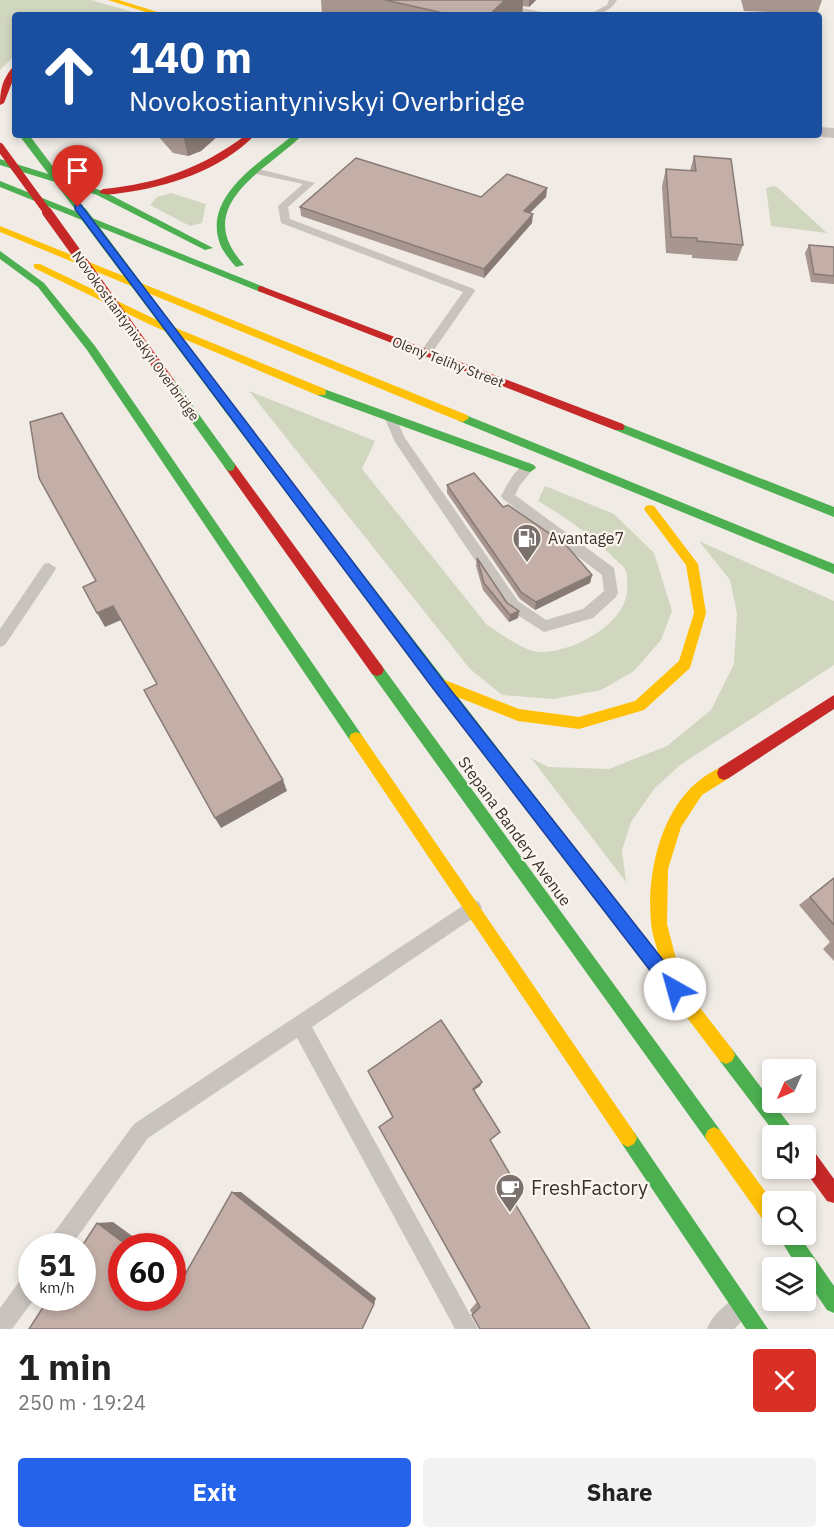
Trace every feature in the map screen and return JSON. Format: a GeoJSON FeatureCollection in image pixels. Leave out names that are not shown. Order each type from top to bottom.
{"type":"FeatureCollection","features":[{"type":"Feature","properties":{"kind":"main road"},"geometry":{"type":"LineString","coordinates":[[111,0],[153,12]]}},
{"type":"Feature","properties":{"kind":"main road"},"geometry":{"type":"LineString","coordinates":[[10,116],[0,103],[12,74]]}},
{"type":"Feature","properties":{"kind":"main road","name":"Novokostiantynivskyi Overbridge"},"geometry":{"type":"LineString","coordinates":[[26,138],[261,452]]}},
{"type":"Feature","properties":{"kind":"main road"},"geometry":{"type":"LineString","coordinates":[[100,193],[135,190],[181,180],[214,163],[247,138]]}},
{"type":"Feature","properties":{"kind":"main road"},"geometry":{"type":"LineString","coordinates":[[239,265],[225,243],[222,213],[229,196],[296,138]]}},
{"type":"Feature","properties":{"kind":"main road","name":"Novokostiantynivskyi Overbridge"},"geometry":{"type":"LineString","coordinates":[[0,147],[230,466]]}},
{"type":"Feature","properties":{"kind":"main road"},"geometry":{"type":"LineString","coordinates":[[0,162],[100,193],[133,208],[239,265],[425,354]]}},
{"type":"Feature","properties":{"kind":"main road","name":"Oleny Telihy Street"},"geometry":{"type":"LineString","coordinates":[[0,184],[425,354],[601,420],[834,512]]}},
{"type":"Feature","properties":{"kind":"main road"},"geometry":{"type":"LineString","coordinates":[[0,229],[834,569]]}},
{"type":"Feature","properties":{"kind":"main road"},"geometry":{"type":"LineString","coordinates":[[0,246],[83,289],[243,362],[391,419],[535,469]]}},
{"type":"Feature","properties":{"kind":"main road"},"geometry":{"type":"LineString","coordinates":[[0,254],[41,285],[92,348],[758,1329]]}},
{"type":"Feature","properties":{"kind":"main road","name":"Stepana Bandery Avenue"},"geometry":{"type":"LineString","coordinates":[[261,452],[437,683],[780,1125]]}},
{"type":"Feature","properties":{"kind":"main road","name":"Stepana Bandery Avenue"},"geometry":{"type":"LineString","coordinates":[[230,466],[762,1202]]}},
{"type":"Feature","properties":{"kind":"main road"},"geometry":{"type":"LineString","coordinates":[[437,683],[518,715],[579,723],[639,706],[685,664],[700,613],[692,564],[644,508],[806,557]]}},
{"type":"Feature","properties":{"kind":"main road"},"geometry":{"type":"LineString","coordinates":[[675,989],[659,924],[660,869],[674,824],[697,790],[834,701]]}},
{"type":"Feature","properties":{"kind":"main road"},"geometry":{"type":"LineString","coordinates":[[816,1170],[834,1194]]}},
{"type":"Feature","properties":{"kind":"main road"},"geometry":{"type":"LineString","coordinates":[[794,1245],[834,1302]]}},
{"type":"Feature","properties":{"kind":"lane"},"geometry":{"type":"LineString","coordinates":[[466,0],[536,12]]}},
{"type":"Feature","properties":{"kind":"lane"},"geometry":{"type":"LineString","coordinates":[[598,12],[610,6],[613,0]]}},
{"type":"Feature","properties":{"kind":"lane"},"geometry":{"type":"LineString","coordinates":[[255,171],[310,183],[283,206],[285,221],[470,291],[425,354]]}},
{"type":"Feature","properties":{"kind":"lane"},"geometry":{"type":"LineString","coordinates":[[391,419],[399,440],[513,605],[544,626],[588,614],[611,593],[609,572],[508,496],[515,482],[535,469]]}},
{"type":"Feature","properties":{"kind":"lane"},"geometry":{"type":"LineString","coordinates":[[0,641],[49,568]]}},
{"type":"Feature","properties":{"kind":"lane"},"geometry":{"type":"LineString","coordinates":[[67,1233],[141,1131],[473,908]]}},
{"type":"Feature","properties":{"kind":"lane"},"geometry":{"type":"LineString","coordinates":[[300,1024],[467,1329]]}},
{"type":"Feature","properties":{"kind":"lane"},"geometry":{"type":"LineString","coordinates":[[0,1326],[18,1302]]}},
{"type":"Feature","properties":{"kind":"lane"},"geometry":{"type":"LineString","coordinates":[[718,1329],[741,1305]]}},
{"type":"Feature","properties":{"kind":"green space"},"geometry":{"type":"Polygon","coordinates":[[[0,0],[91,0],[133,12],[12,12],[12,58],[0,70],[0,0]]]}},
{"type":"Feature","properties":{"kind":"green space"},"geometry":{"type":"Polygon","coordinates":[[[777,187],[827,233],[771,226],[766,188],[777,187]]]}},
{"type":"Feature","properties":{"kind":"green space"},"geometry":{"type":"Polygon","coordinates":[[[171,193],[206,204],[202,223],[190,226],[150,205],[157,197],[171,193]]]}},
{"type":"Feature","properties":{"kind":"green space"},"geometry":{"type":"Polygon","coordinates":[[[249,391],[375,441],[362,469],[487,625],[527,649],[540,652],[554,651],[584,641],[611,622],[621,610],[626,596],[627,575],[624,567],[586,533],[538,501],[545,486],[614,514],[654,553],[672,611],[661,640],[634,671],[601,690],[554,699],[502,695],[470,669],[249,391]]]}},
{"type":"Feature","properties":{"kind":"green space"},"geometry":{"type":"Polygon","coordinates":[[[699,541],[834,601],[834,665],[680,765],[654,789],[631,822],[622,850],[626,882],[531,758],[548,767],[609,769],[667,746],[711,710],[734,664],[737,613],[730,580],[699,541]]]}},
{"type":"Feature","properties":{"kind":"building"},"geometry":{"type":"Polygon","coordinates":[[[385,0],[505,0],[492,12],[439,12],[385,0]]]}},
{"type":"Feature","properties":{"kind":"building"},"geometry":{"type":"Polygon","coordinates":[[[694,156],[731,159],[743,245],[697,241],[697,238],[671,237],[666,169],[696,171],[694,156]]]}},
{"type":"Feature","properties":{"kind":"building"},"geometry":{"type":"Polygon","coordinates":[[[356,158],[481,197],[507,174],[547,188],[524,211],[533,214],[484,269],[300,207],[356,158]]]}},
{"type":"Feature","properties":{"kind":"building"},"geometry":{"type":"Polygon","coordinates":[[[809,245],[834,247],[834,276],[814,274],[809,245]]]}},
{"type":"Feature","properties":{"kind":"building"},"geometry":{"type":"Polygon","coordinates":[[[62,413],[283,780],[215,818],[144,690],[157,684],[113,606],[97,613],[83,587],[96,581],[39,478],[30,422],[62,413]]]}},
{"type":"Feature","properties":{"kind":"building"},"geometry":{"type":"Polygon","coordinates":[[[474,473],[503,507],[508,505],[566,545],[592,575],[536,602],[521,592],[447,485],[474,473]]]}},
{"type":"Feature","properties":{"kind":"building"},"geometry":{"type":"Polygon","coordinates":[[[477,558],[507,603],[519,611],[510,615],[484,583],[477,558]]]}},
{"type":"Feature","properties":{"kind":"building"},"geometry":{"type":"Polygon","coordinates":[[[834,878],[834,925],[810,897],[834,878]]]}},
{"type":"Feature","properties":{"kind":"building"},"geometry":{"type":"Polygon","coordinates":[[[441,1020],[482,1082],[473,1089],[500,1132],[490,1140],[514,1181],[505,1187],[590,1329],[480,1329],[472,1315],[480,1307],[379,1127],[393,1117],[368,1071],[441,1020]]]}},
{"type":"Feature","properties":{"kind":"building"},"geometry":{"type":"Polygon","coordinates":[[[232,1192],[374,1304],[362,1329],[29,1329],[41,1311],[96,1311],[96,1233],[90,1233],[97,1223],[110,1233],[108,1233],[108,1311],[186,1311],[186,1273],[232,1192]]]}},
{"type":"Feature","properties":{"kind":"traffic: fast"},"geometry":{"type":"LineString","coordinates":[[26,138],[261,451]]}},
{"type":"Feature","properties":{"kind":"traffic: fast"},"geometry":{"type":"LineString","coordinates":[[239,265],[224,242],[221,224],[225,208],[232,194],[244,180],[294,138]]}},
{"type":"Feature","properties":{"kind":"traffic: fast"},"geometry":{"type":"LineString","coordinates":[[0,162],[100,193],[208,248]]}},
{"type":"Feature","properties":{"kind":"traffic: fast"},"geometry":{"type":"LineString","coordinates":[[0,184],[261,289]]}},
{"type":"Feature","properties":{"kind":"traffic: fast"},"geometry":{"type":"LineString","coordinates":[[0,254],[41,285],[91,348],[356,738]]}},
{"type":"Feature","properties":{"kind":"traffic: fast"},"geometry":{"type":"LineString","coordinates":[[170,383],[230,466]]}},
{"type":"Feature","properties":{"kind":"traffic: fast"},"geometry":{"type":"LineString","coordinates":[[321,392],[530,468]]}},
{"type":"Feature","properties":{"kind":"traffic: fast"},"geometry":{"type":"LineString","coordinates":[[463,418],[834,569]]}},
{"type":"Feature","properties":{"kind":"traffic: fast"},"geometry":{"type":"LineString","coordinates":[[619,427],[834,512]]}},
{"type":"Feature","properties":{"kind":"traffic: fast"},"geometry":{"type":"LineString","coordinates":[[261,451],[566,848]]}},
{"type":"Feature","properties":{"kind":"traffic: fast"},"geometry":{"type":"LineString","coordinates":[[377,670],[714,1136]]}},
{"type":"Feature","properties":{"kind":"traffic: fast"},"geometry":{"type":"LineString","coordinates":[[726,1055],[780,1125]]}},
{"type":"Feature","properties":{"kind":"traffic: fast"},"geometry":{"type":"LineString","coordinates":[[628,1138],[758,1329]]}},
{"type":"Feature","properties":{"kind":"traffic: fast"},"geometry":{"type":"LineString","coordinates":[[794,1245],[834,1303]]}},
{"type":"Feature","properties":{"kind":"traffic: slow"},"geometry":{"type":"LineString","coordinates":[[111,0],[153,12]]}},
{"type":"Feature","properties":{"kind":"traffic: slow"},"geometry":{"type":"LineString","coordinates":[[0,229],[463,418]]}},
{"type":"Feature","properties":{"kind":"traffic: slow"},"geometry":{"type":"LineString","coordinates":[[37,266],[157,324],[321,392]]}},
{"type":"Feature","properties":{"kind":"traffic: slow"},"geometry":{"type":"LineString","coordinates":[[437,683],[518,715],[579,723],[639,706],[685,664],[700,613],[692,564],[650,509]]}},
{"type":"Feature","properties":{"kind":"traffic: slow"},"geometry":{"type":"LineString","coordinates":[[356,738],[628,1138]]}},
{"type":"Feature","properties":{"kind":"traffic: slow"},"geometry":{"type":"LineString","coordinates":[[673,978],[659,924],[660,869],[674,824],[697,790],[724,773]]}},
{"type":"Feature","properties":{"kind":"traffic: slow"},"geometry":{"type":"LineString","coordinates":[[566,848],[726,1055]]}},
{"type":"Feature","properties":{"kind":"traffic: slow"},"geometry":{"type":"LineString","coordinates":[[714,1136],[762,1202]]}},
{"type":"Feature","properties":{"kind":"traffic: jam"},"geometry":{"type":"LineString","coordinates":[[0,103],[12,74]]}},
{"type":"Feature","properties":{"kind":"traffic: jam"},"geometry":{"type":"LineString","coordinates":[[103,192],[145,186],[182,176],[216,159],[247,138]]}},
{"type":"Feature","properties":{"kind":"traffic: jam"},"geometry":{"type":"LineString","coordinates":[[0,147],[170,383]]}},
{"type":"Feature","properties":{"kind":"traffic: jam"},"geometry":{"type":"LineString","coordinates":[[261,289],[619,427]]}},
{"type":"Feature","properties":{"kind":"traffic: jam"},"geometry":{"type":"LineString","coordinates":[[230,466],[377,670]]}},
{"type":"Feature","properties":{"kind":"traffic: jam"},"geometry":{"type":"LineString","coordinates":[[724,773],[834,701]]}},
{"type":"Feature","properties":{"kind":"traffic: jam"},"geometry":{"type":"LineString","coordinates":[[816,1170],[834,1194]]}},
{"type":"Feature","properties":{"kind":"place","name":"Avantage7"},"geometry":{"type":"Point","coordinates":[527,564]}},
{"type":"Feature","properties":{"kind":"place","name":"FreshFactory"},"geometry":{"type":"Point","coordinates":[510,1214]}},
{"type":"Feature","properties":{"kind":"route"},"geometry":{"type":"LineString","coordinates":[[78,207],[437,683],[675,989]]}}]}
